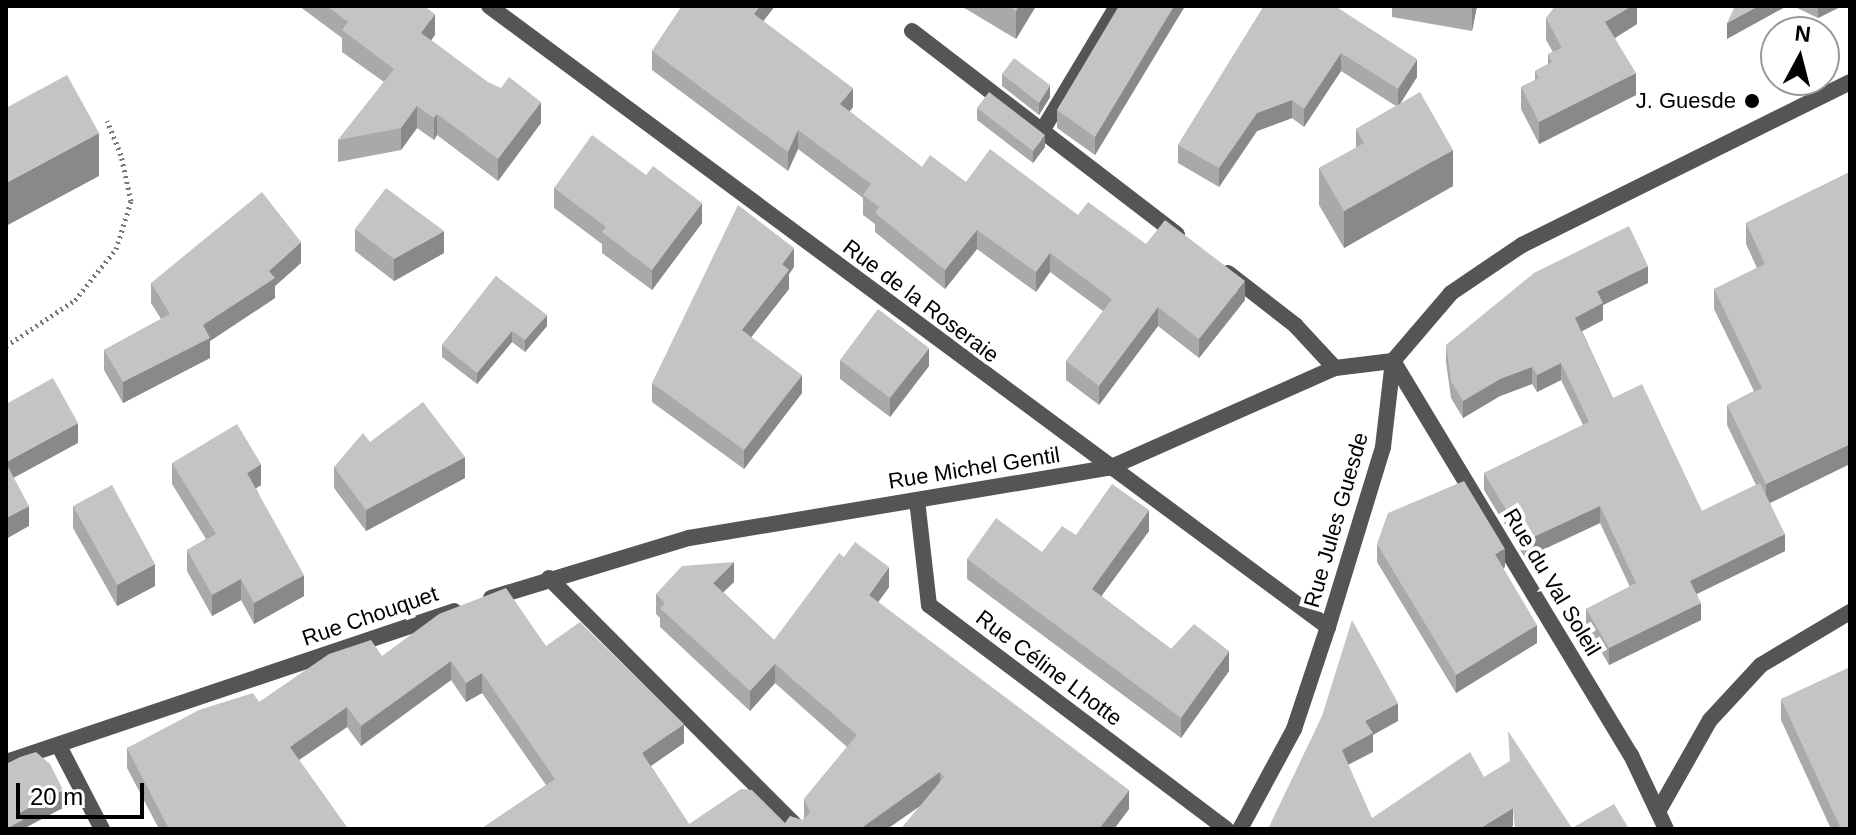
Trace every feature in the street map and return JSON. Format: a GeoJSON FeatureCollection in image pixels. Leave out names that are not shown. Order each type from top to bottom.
{"type":"FeatureCollection","features":[{"type":"Feature","properties":{"kind":"street","name":"Rue de la Roseraie"},"geometry":{"type":"LineString","coordinates":[[489,6],[1109,468],[1328,627]]}},
{"type":"Feature","properties":{"kind":"street"},"geometry":{"type":"LineString","coordinates":[[1042,131],[1117,6]]}},
{"type":"Feature","properties":{"kind":"street"},"geometry":{"type":"LineString","coordinates":[[912,31],[1190,244]]}},
{"type":"Feature","properties":{"kind":"street"},"geometry":{"type":"LineString","coordinates":[[1393,361],[1451,293],[1522,245],[1850,82]]}},
{"type":"Feature","properties":{"kind":"street"},"geometry":{"type":"LineString","coordinates":[[1214,263],[1295,325],[1335,368]]}},
{"type":"Feature","properties":{"kind":"street","name":"Rue Michel Gentil"},"geometry":{"type":"LineString","coordinates":[[549,578],[689,538],[1109,468],[1335,368],[1393,361]]}},
{"type":"Feature","properties":{"kind":"street","name":"Rue Jules Guesde"},"geometry":{"type":"LineString","coordinates":[[1240,829],[1294,729],[1328,627],[1383,447],[1393,361]]}},
{"type":"Feature","properties":{"kind":"street","name":"Rue du Val Soleil"},"geometry":{"type":"LineString","coordinates":[[1393,361],[1659,810],[1666,829]]}},
{"type":"Feature","properties":{"kind":"street","name":"Rue Céline Lhotte"},"geometry":{"type":"LineString","coordinates":[[917,500],[929,605],[1226,829]]}},
{"type":"Feature","properties":{"kind":"street"},"geometry":{"type":"LineString","coordinates":[[549,578],[750,791],[799,829]]}},
{"type":"Feature","properties":{"kind":"street","name":"Rue Chouquet"},"geometry":{"type":"LineString","coordinates":[[6,762],[549,578]]}},
{"type":"Feature","properties":{"kind":"street"},"geometry":{"type":"LineString","coordinates":[[1659,810],[1710,720],[1761,665],[1850,612]]}},
{"type":"Feature","properties":{"kind":"street"},"geometry":{"type":"LineString","coordinates":[[59,746],[102,829]]}},
{"type":"Feature","properties":{"kind":"path"},"geometry":{"type":"LineString","coordinates":[[6,346],[75,300],[116,249],[131,201],[107,121]]}},
{"type":"Feature","properties":{"kind":"building"},"geometry":{"type":"Polygon","coordinates":[[[327,6],[424,6],[435,14],[421,33],[488,82],[501,88],[509,77],[541,102],[498,159],[437,114],[434,118],[417,106],[401,128],[338,140],[394,69],[342,30],[348,22],[327,6]]]}},
{"type":"Feature","properties":{"kind":"building"},"geometry":{"type":"Polygon","coordinates":[[[682,6],[760,6],[754,14],[853,88],[840,104],[922,167],[930,155],[966,182],[990,149],[1078,215],[1088,202],[1146,244],[1165,220],[1245,281],[1199,339],[1158,307],[1099,386],[1066,361],[1112,299],[1050,253],[1036,272],[977,230],[945,270],[875,213],[879,207],[863,195],[871,184],[798,130],[788,152],[652,51],[682,6]]]}},
{"type":"Feature","properties":{"kind":"building"},"geometry":{"type":"Polygon","coordinates":[[[1119,6],[1174,6],[1095,137],[1057,110],[1119,6]]]}},
{"type":"Feature","properties":{"kind":"building"},"geometry":{"type":"Polygon","coordinates":[[[1264,6],[1335,6],[1417,59],[1398,89],[1341,53],[1304,109],[1292,100],[1257,113],[1219,168],[1178,145],[1264,6]]]}},
{"type":"Feature","properties":{"kind":"building"},"geometry":{"type":"Polygon","coordinates":[[[1555,6],[1632,6],[1605,22],[1636,73],[1539,122],[1521,87],[1539,78],[1535,71],[1552,62],[1548,54],[1562,48],[1546,18],[1555,6]]]}},
{"type":"Feature","properties":{"kind":"building"},"geometry":{"type":"Polygon","coordinates":[[[1735,6],[1758,6],[1727,23],[1735,6]]]}},
{"type":"Feature","properties":{"kind":"building"},"geometry":{"type":"Polygon","coordinates":[[[1014,58],[1050,85],[1039,103],[1002,74],[1014,58]]]}},
{"type":"Feature","properties":{"kind":"building"},"geometry":{"type":"Polygon","coordinates":[[[67,75],[99,133],[6,183],[6,108],[67,75]]]}},
{"type":"Feature","properties":{"kind":"building"},"geometry":{"type":"Polygon","coordinates":[[[989,92],[1045,135],[1033,151],[977,108],[989,92]]]}},
{"type":"Feature","properties":{"kind":"building"},"geometry":{"type":"Polygon","coordinates":[[[1420,92],[1453,150],[1344,211],[1319,168],[1364,143],[1356,129],[1420,92]]]}},
{"type":"Feature","properties":{"kind":"building"},"geometry":{"type":"Polygon","coordinates":[[[592,135],[646,175],[653,166],[702,203],[652,270],[602,232],[606,227],[554,188],[592,135]]]}},
{"type":"Feature","properties":{"kind":"building"},"geometry":{"type":"Polygon","coordinates":[[[1850,172],[1850,444],[1766,484],[1727,405],[1762,388],[1714,289],[1765,264],[1746,223],[1850,172]]]}},
{"type":"Feature","properties":{"kind":"building"},"geometry":{"type":"Polygon","coordinates":[[[386,188],[444,231],[394,259],[355,229],[386,188]]]}},
{"type":"Feature","properties":{"kind":"building"},"geometry":{"type":"Polygon","coordinates":[[[262,192],[301,242],[269,271],[275,278],[203,325],[210,338],[123,382],[104,350],[170,314],[151,283],[262,192]]]}},
{"type":"Feature","properties":{"kind":"building"},"geometry":{"type":"Polygon","coordinates":[[[738,205],[794,248],[782,264],[789,270],[742,330],[802,375],[744,450],[652,383],[738,205]]]}},
{"type":"Feature","properties":{"kind":"building"},"geometry":{"type":"Polygon","coordinates":[[[1629,226],[1648,266],[1597,291],[1603,303],[1575,318],[1613,398],[1642,384],[1702,511],[1760,483],[1785,534],[1690,581],[1701,603],[1609,648],[1586,609],[1636,583],[1600,506],[1525,541],[1484,473],[1589,422],[1561,363],[1537,375],[1532,367],[1500,379],[1463,401],[1451,381],[1446,345],[1534,273],[1629,226]]]}},
{"type":"Feature","properties":{"kind":"building"},"geometry":{"type":"Polygon","coordinates":[[[496,276],[547,315],[525,340],[512,331],[477,373],[442,345],[496,276]]]}},
{"type":"Feature","properties":{"kind":"building"},"geometry":{"type":"Polygon","coordinates":[[[878,309],[929,348],[890,398],[840,360],[878,309]]]}},
{"type":"Feature","properties":{"kind":"building"},"geometry":{"type":"Polygon","coordinates":[[[53,378],[78,423],[6,462],[6,404],[53,378]]]}},
{"type":"Feature","properties":{"kind":"building"},"geometry":{"type":"Polygon","coordinates":[[[423,402],[465,457],[366,510],[334,467],[363,433],[370,442],[423,402]]]}},
{"type":"Feature","properties":{"kind":"building"},"geometry":{"type":"Polygon","coordinates":[[[237,424],[261,464],[247,473],[304,575],[254,603],[241,579],[212,595],[187,550],[216,534],[172,463],[237,424]]]}},
{"type":"Feature","properties":{"kind":"building"},"geometry":{"type":"Polygon","coordinates":[[[6,463],[29,506],[6,518],[6,463]]]}},
{"type":"Feature","properties":{"kind":"building"},"geometry":{"type":"Polygon","coordinates":[[[1464,481],[1505,549],[1495,554],[1537,625],[1456,675],[1377,544],[1388,513],[1464,481]]]}},
{"type":"Feature","properties":{"kind":"building"},"geometry":{"type":"Polygon","coordinates":[[[1112,484],[1149,510],[1092,589],[1171,649],[1194,624],[1229,651],[1181,718],[967,559],[996,518],[1042,552],[1062,526],[1076,535],[1112,484]]]}},
{"type":"Feature","properties":{"kind":"building"},"geometry":{"type":"Polygon","coordinates":[[[112,485],[155,564],[117,585],[73,506],[112,485]]]}},
{"type":"Feature","properties":{"kind":"building"},"geometry":{"type":"Polygon","coordinates":[[[855,542],[889,567],[869,595],[1129,790],[1099,829],[901,829],[944,777],[940,772],[860,829],[481,829],[555,779],[482,673],[466,683],[451,661],[361,726],[347,707],[290,747],[348,829],[169,829],[127,748],[199,710],[253,693],[259,702],[329,654],[371,640],[382,656],[439,614],[506,588],[546,646],[580,622],[684,724],[642,753],[689,824],[741,789],[752,790],[785,823],[790,816],[803,820],[810,812],[804,799],[857,735],[775,664],[750,691],[660,608],[665,603],[656,594],[682,566],[734,562],[713,583],[774,640],[839,553],[844,557],[855,542]]]}},
{"type":"Feature","properties":{"kind":"building"},"geometry":{"type":"Polygon","coordinates":[[[1352,620],[1398,703],[1365,721],[1373,733],[1342,750],[1372,818],[1470,752],[1484,777],[1510,761],[1508,731],[1572,828],[1614,804],[1629,829],[1515,829],[1513,808],[1479,829],[1268,829],[1322,716],[1352,620]]]}},
{"type":"Feature","properties":{"kind":"building"},"geometry":{"type":"Polygon","coordinates":[[[1850,667],[1850,829],[1841,829],[1781,699],[1850,667]]]}},
{"type":"Feature","properties":{"kind":"building"},"geometry":{"type":"Polygon","coordinates":[[[36,752],[50,764],[63,790],[19,813],[23,820],[6,829],[6,764],[36,752]]]}},
{"type":"Feature","properties":{"kind":"place","name":"J. Guesde"},"geometry":{"type":"Point","coordinates":[1752,101]}}]}
